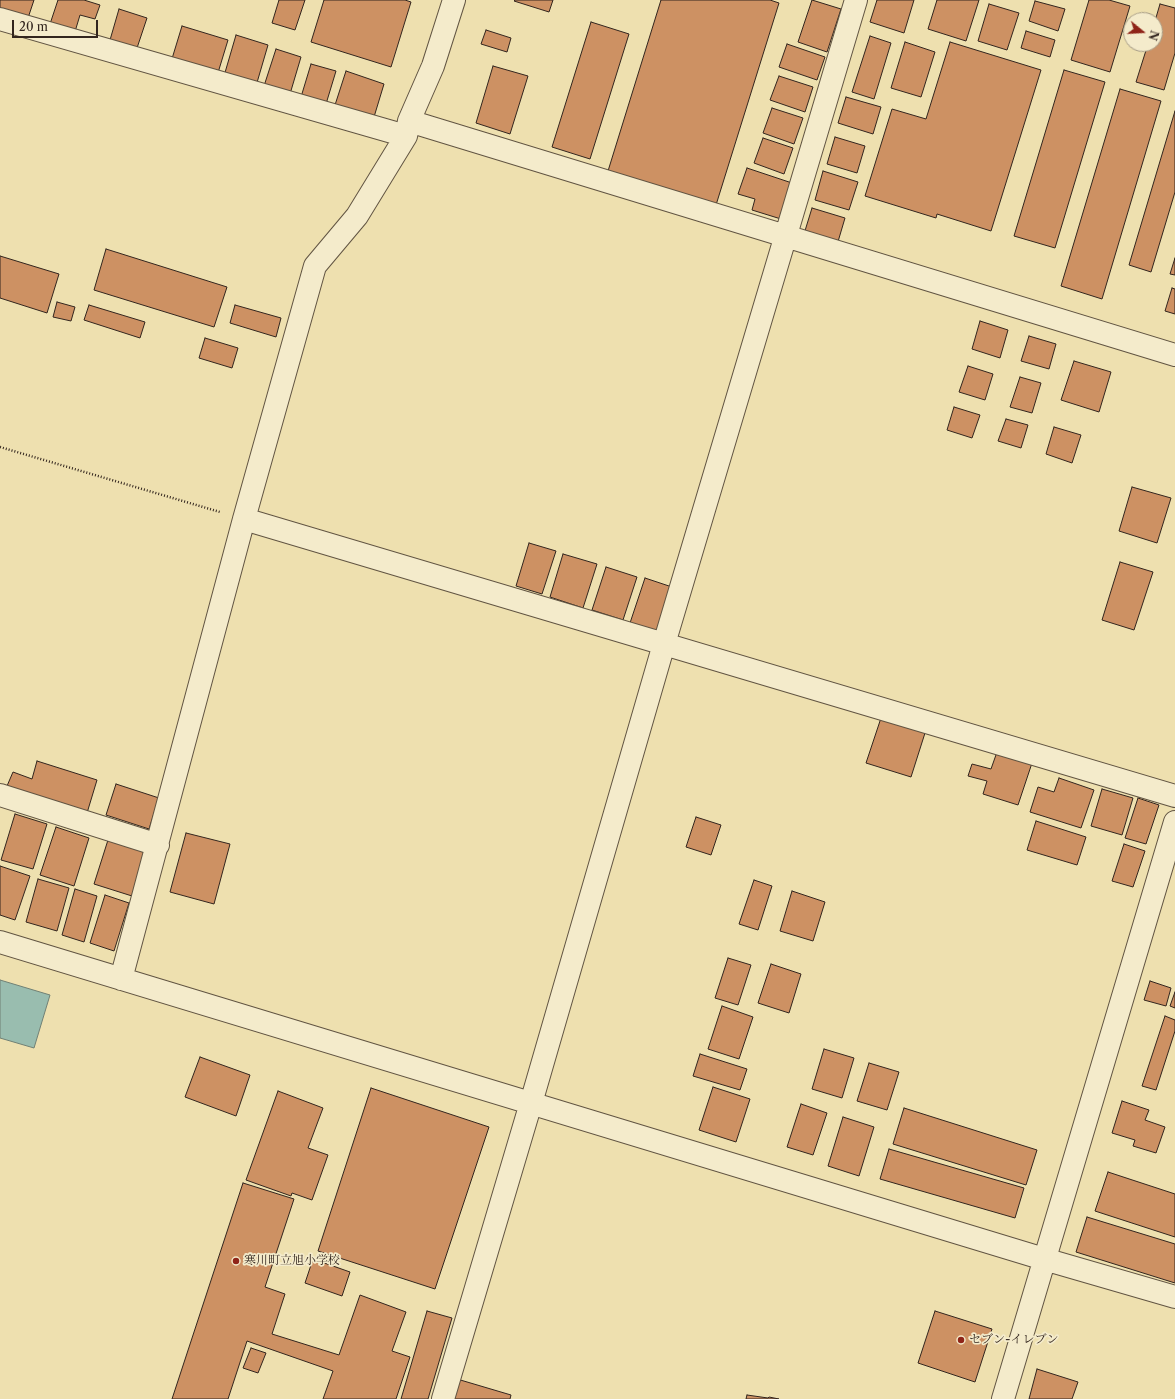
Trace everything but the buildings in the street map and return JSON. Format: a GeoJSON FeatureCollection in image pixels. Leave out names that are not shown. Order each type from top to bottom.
{"type":"FeatureCollection","features":[{"type":"Feature","properties":{"kind":"street"},"geometry":{"type":"LineString","coordinates":[[121,979],[244,519],[315,266],[357,216],[408,128],[433,66],[454,0]]}},
{"type":"Feature","properties":{"kind":"street"},"geometry":{"type":"LineString","coordinates":[[443,1399],[531,1103],[664,644],[856,0]]}},
{"type":"Feature","properties":{"kind":"street"},"geometry":{"type":"LineString","coordinates":[[0,19],[408,128],[786,236],[1175,355]]}},
{"type":"Feature","properties":{"kind":"street"},"geometry":{"type":"LineString","coordinates":[[244,519],[1175,796]]}},
{"type":"Feature","properties":{"kind":"street"},"geometry":{"type":"LineString","coordinates":[[0,795],[158,845]]}},
{"type":"Feature","properties":{"kind":"street"},"geometry":{"type":"LineString","coordinates":[[1003,1399],[1175,822]]}},
{"type":"Feature","properties":{"kind":"street"},"geometry":{"type":"LineString","coordinates":[[0,942],[1175,1297]]}},
{"type":"Feature","properties":{"kind":"path"},"geometry":{"type":"LineString","coordinates":[[0,447],[244,519]]}},
{"type":"Feature","properties":{"kind":"shaded area"},"geometry":{"type":"Polygon","coordinates":[[[0,980],[50,995],[34,1048],[0,1038],[0,980]]]}},
{"type":"Feature","properties":{"kind":"place","name":"寒川町立旭小学校"},"geometry":{"type":"Point","coordinates":[236,1261]}},
{"type":"Feature","properties":{"kind":"place","name":"セブン-イレブン"},"geometry":{"type":"Point","coordinates":[961,1340]}}]}
